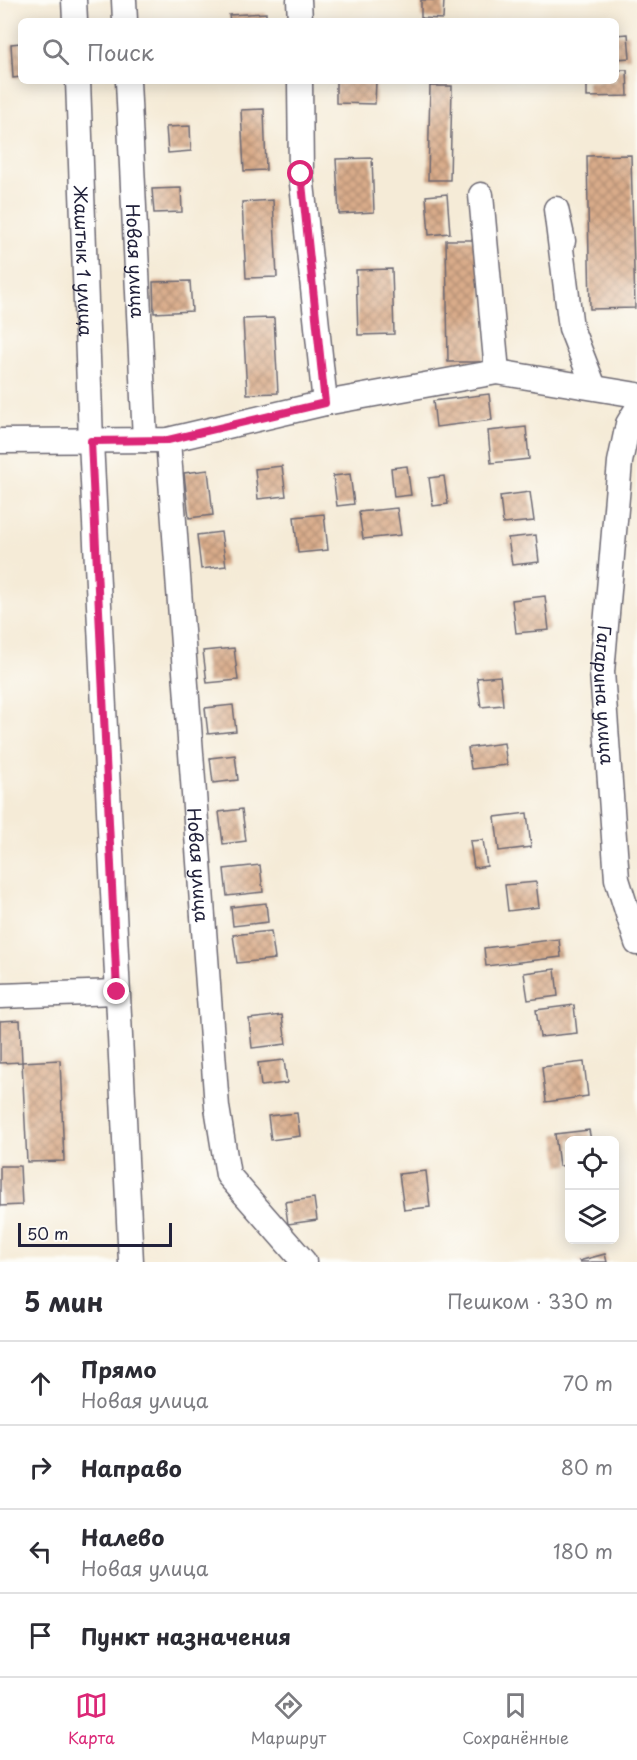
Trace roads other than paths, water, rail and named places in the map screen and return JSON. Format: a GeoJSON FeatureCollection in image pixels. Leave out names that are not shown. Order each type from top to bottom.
{"type":"FeatureCollection","features":[{"type":"Feature","properties":{"kind":"street"},"geometry":{"type":"LineString","coordinates":[[74,0],[75,18]]}},
{"type":"Feature","properties":{"kind":"street"},"geometry":{"type":"LineString","coordinates":[[124,0],[125,18]]}},
{"type":"Feature","properties":{"kind":"street"},"geometry":{"type":"LineString","coordinates":[[299,0],[300,18]]}},
{"type":"Feature","properties":{"kind":"street","name":"Жаштык 1 улица"},"geometry":{"type":"LineString","coordinates":[[78,84],[91,441]]}},
{"type":"Feature","properties":{"kind":"street","name":"Новая улица"},"geometry":{"type":"LineString","coordinates":[[128,84],[156,440],[220,1130],[228,1175],[304,1262]]}},
{"type":"Feature","properties":{"kind":"street"},"geometry":{"type":"LineString","coordinates":[[300,84],[301,174],[325,403]]}},
{"type":"Feature","properties":{"kind":"street"},"geometry":{"type":"LineString","coordinates":[[481,195],[497,372]]}},
{"type":"Feature","properties":{"kind":"street"},"geometry":{"type":"LineString","coordinates":[[563,241],[556,209],[572,328],[594,387]]}},
{"type":"Feature","properties":{"kind":"street"},"geometry":{"type":"LineString","coordinates":[[0,441],[156,440],[325,403],[497,372],[637,395]]}},
{"type":"Feature","properties":{"kind":"street","name":"Гагарина улица"},"geometry":{"type":"LineString","coordinates":[[637,410],[628,424],[620,462],[602,672],[617,879],[637,943]]}},
{"type":"Feature","properties":{"kind":"street"},"geometry":{"type":"LineString","coordinates":[[91,441],[131,1262]]}},
{"type":"Feature","properties":{"kind":"street"},"geometry":{"type":"LineString","coordinates":[[0,996],[117,992]]}}]}
